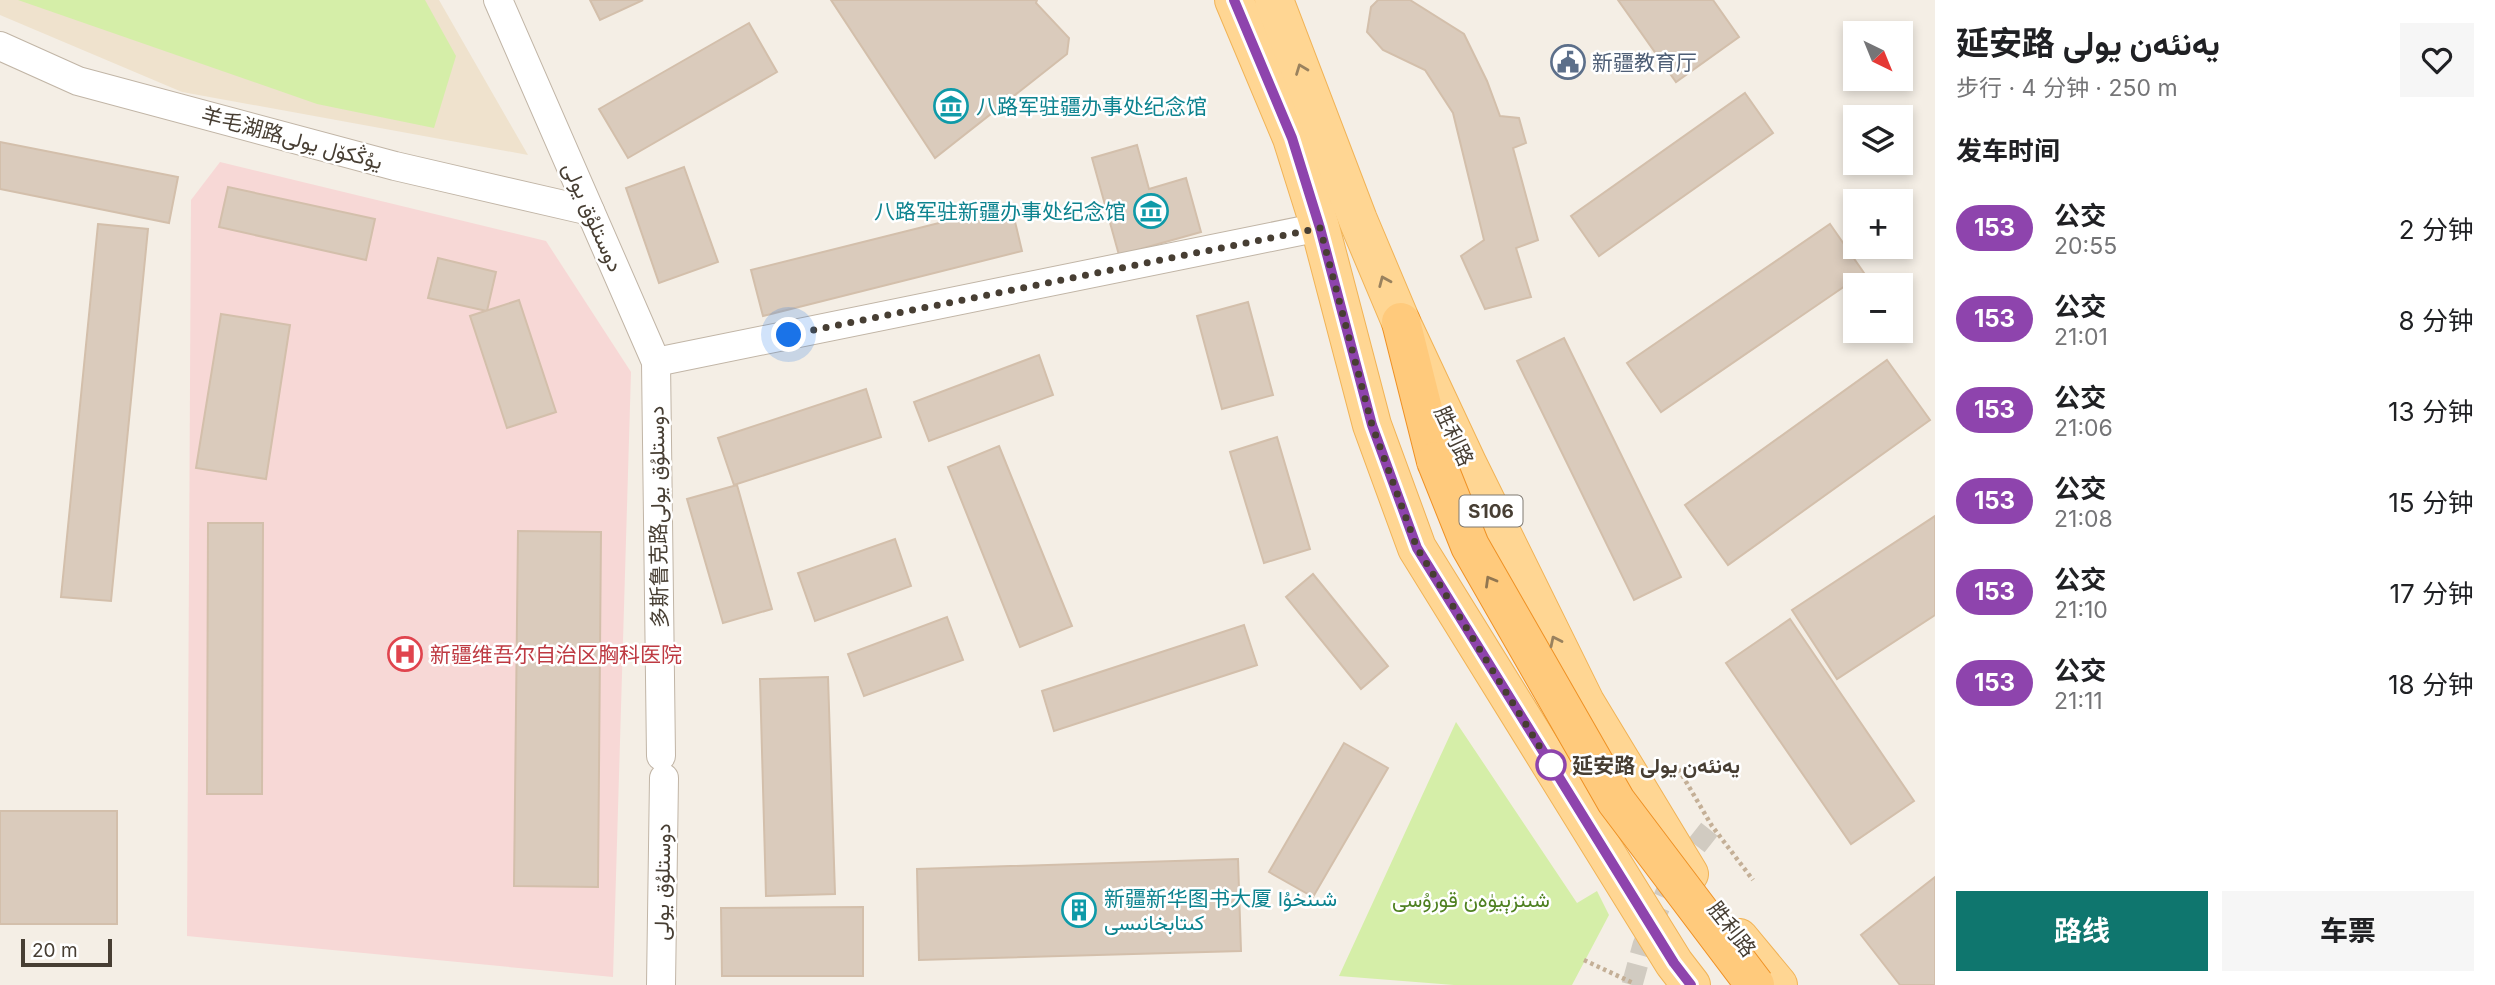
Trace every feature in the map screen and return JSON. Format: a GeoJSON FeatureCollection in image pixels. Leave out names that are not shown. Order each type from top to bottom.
{"type":"FeatureCollection","features":[{"type":"Feature","properties":{"kind":"highway"},"geometry":{"type":"LineString","coordinates":[[1401,321],[1436,461],[1470,546],[1616,801],[1755,985]]}},
{"type":"Feature","properties":{"kind":"main road"},"geometry":{"type":"LineString","coordinates":[[1234,0],[1292,138],[1320,228],[1372,425],[1417,548],[1667,951],[1691,985]]}},
{"type":"Feature","properties":{"kind":"main road","name":"胜利路"},"geometry":{"type":"LineString","coordinates":[[1274,0],[1358,220],[1401,321],[1467,463],[1585,702],[1685,868],[1778,985]]}},
{"type":"Feature","properties":{"kind":"street","name":"دوستلۇق يولى"},"geometry":{"type":"LineString","coordinates":[[498,0],[656,362]]}},
{"type":"Feature","properties":{"kind":"street","name":"羊毛湖路يۇڭكۆل يولى"},"geometry":{"type":"LineString","coordinates":[[0,46],[78,81],[395,166],[590,211]]}},
{"type":"Feature","properties":{"kind":"street"},"geometry":{"type":"LineString","coordinates":[[656,362],[1320,228]]}},
{"type":"Feature","properties":{"kind":"street","name":"多斯鲁克路دوستلۇق يولى"},"geometry":{"type":"LineString","coordinates":[[656,362],[662,767]]}},
{"type":"Feature","properties":{"kind":"street","name":"دوستلۇق يولى"},"geometry":{"type":"LineString","coordinates":[[661,985],[662,767]]}},
{"type":"Feature","properties":{"kind":"path"},"geometry":{"type":"LineString","coordinates":[[1675,763],[1712,826],[1753,880]]}},
{"type":"Feature","properties":{"kind":"path"},"geometry":{"type":"LineString","coordinates":[[1584,960],[1633,983]]}},
{"type":"Feature","properties":{"kind":"shaded area"},"geometry":{"type":"Polygon","coordinates":[[[0,0],[439,0],[528,155],[182,92],[0,15],[0,0]]]}},
{"type":"Feature","properties":{"kind":"shaded area","name":"新疆维吾尔自治区胸科医院"},"geometry":{"type":"Polygon","coordinates":[[[220,162],[546,241],[631,372],[613,977],[187,936],[191,200],[220,162]]]}},
{"type":"Feature","properties":{"kind":"green space"},"geometry":{"type":"Polygon","coordinates":[[[18,0],[425,0],[456,56],[434,128],[317,104],[18,0]]]}},
{"type":"Feature","properties":{"kind":"green space","name":"شىنزېيۈەن قورۇسى"},"geometry":{"type":"Polygon","coordinates":[[[1456,722],[1577,903],[1597,891],[1609,915],[1572,985],[1454,985],[1339,976],[1456,722]]]}},
{"type":"Feature","properties":{"kind":"building"},"geometry":{"type":"Polygon","coordinates":[[[590,0],[643,0],[600,20],[590,0]]]}},
{"type":"Feature","properties":{"kind":"building","name":"八路军驻疆办事处纪念馆"},"geometry":{"type":"Polygon","coordinates":[[[831,0],[1037,0],[1036,3],[1069,38],[1067,54],[935,158],[831,0]]]}},
{"type":"Feature","properties":{"kind":"building"},"geometry":{"type":"Polygon","coordinates":[[[1378,0],[1410,0],[1464,34],[1487,81],[1500,116],[1519,118],[1526,143],[1513,148],[1538,240],[1516,248],[1531,297],[1485,309],[1461,256],[1484,240],[1453,113],[1425,70],[1383,50],[1367,32],[1371,7],[1378,0]]]}},
{"type":"Feature","properties":{"kind":"building"},"geometry":{"type":"Polygon","coordinates":[[[1618,0],[1713,0],[1739,37],[1676,82],[1618,0]]]}},
{"type":"Feature","properties":{"kind":"building"},"geometry":{"type":"Polygon","coordinates":[[[749,23],[777,72],[628,158],[599,109],[749,23]]]}},
{"type":"Feature","properties":{"kind":"building"},"geometry":{"type":"Polygon","coordinates":[[[1745,93],[1773,133],[1599,256],[1571,216],[1745,93]]]}},
{"type":"Feature","properties":{"kind":"building"},"geometry":{"type":"Polygon","coordinates":[[[0,142],[178,177],[169,223],[0,189],[0,142]]]}},
{"type":"Feature","properties":{"kind":"building","name":"八路军驻新疆办事处纪念馆"},"geometry":{"type":"Polygon","coordinates":[[[1137,145],[1149,189],[1186,178],[1201,232],[1119,255],[1092,158],[1137,145]]]}},
{"type":"Feature","properties":{"kind":"building"},"geometry":{"type":"Polygon","coordinates":[[[684,167],[718,262],[659,283],[626,188],[684,167]]]}},
{"type":"Feature","properties":{"kind":"building"},"geometry":{"type":"Polygon","coordinates":[[[228,187],[375,219],[366,260],[219,227],[228,187]]]}},
{"type":"Feature","properties":{"kind":"building"},"geometry":{"type":"Polygon","coordinates":[[[1011,205],[1022,251],[763,316],[751,270],[1011,205]]]}},
{"type":"Feature","properties":{"kind":"building"},"geometry":{"type":"Polygon","coordinates":[[[98,224],[148,229],[111,601],[61,597],[98,224]]]}},
{"type":"Feature","properties":{"kind":"building"},"geometry":{"type":"Polygon","coordinates":[[[1830,224],[1843,243],[1843,259],[1854,259],[1864,273],[1843,273],[1843,287],[1661,412],[1627,363],[1830,224]]]}},
{"type":"Feature","properties":{"kind":"building"},"geometry":{"type":"Polygon","coordinates":[[[438,258],[496,272],[487,311],[428,298],[438,258]]]}},
{"type":"Feature","properties":{"kind":"building"},"geometry":{"type":"Polygon","coordinates":[[[519,300],[556,412],[507,428],[470,316],[519,300]]]}},
{"type":"Feature","properties":{"kind":"building"},"geometry":{"type":"Polygon","coordinates":[[[1248,302],[1273,395],[1222,409],[1197,316],[1248,302]]]}},
{"type":"Feature","properties":{"kind":"building"},"geometry":{"type":"Polygon","coordinates":[[[221,314],[290,325],[266,479],[196,468],[221,314]]]}},
{"type":"Feature","properties":{"kind":"building"},"geometry":{"type":"Polygon","coordinates":[[[1564,338],[1681,577],[1634,600],[1517,361],[1564,338]]]}},
{"type":"Feature","properties":{"kind":"building"},"geometry":{"type":"Polygon","coordinates":[[[1039,355],[1053,395],[929,441],[914,402],[1039,355]]]}},
{"type":"Feature","properties":{"kind":"building"},"geometry":{"type":"Polygon","coordinates":[[[1887,360],[1930,420],[1728,565],[1685,505],[1887,360]]]}},
{"type":"Feature","properties":{"kind":"building"},"geometry":{"type":"Polygon","coordinates":[[[866,389],[881,437],[734,485],[718,438],[866,389]]]}},
{"type":"Feature","properties":{"kind":"building"},"geometry":{"type":"Polygon","coordinates":[[[1277,437],[1310,549],[1264,563],[1230,452],[1277,437]]]}},
{"type":"Feature","properties":{"kind":"building"},"geometry":{"type":"Polygon","coordinates":[[[999,446],[1072,626],[1020,647],[948,467],[999,446]]]}},
{"type":"Feature","properties":{"kind":"building"},"geometry":{"type":"Polygon","coordinates":[[[737,485],[772,609],[723,623],[687,499],[737,485]]]}},
{"type":"Feature","properties":{"kind":"building"},"geometry":{"type":"Polygon","coordinates":[[[1935,516],[1935,615],[1837,679],[1792,610],[1935,516]]]}},
{"type":"Feature","properties":{"kind":"building"},"geometry":{"type":"Polygon","coordinates":[[[208,523],[263,523],[262,794],[207,794],[208,523]]]}},
{"type":"Feature","properties":{"kind":"building"},"geometry":{"type":"Polygon","coordinates":[[[518,531],[601,532],[598,887],[514,886],[518,531]]]}},
{"type":"Feature","properties":{"kind":"building"},"geometry":{"type":"Polygon","coordinates":[[[895,539],[911,586],[815,621],[798,573],[895,539]]]}},
{"type":"Feature","properties":{"kind":"building"},"geometry":{"type":"Polygon","coordinates":[[[1313,574],[1388,666],[1361,689],[1286,597],[1313,574]]]}},
{"type":"Feature","properties":{"kind":"building"},"geometry":{"type":"Polygon","coordinates":[[[947,617],[963,660],[864,696],[848,654],[947,617]]]}},
{"type":"Feature","properties":{"kind":"building"},"geometry":{"type":"Polygon","coordinates":[[[1790,619],[1914,801],[1851,844],[1726,663],[1790,619]]]}},
{"type":"Feature","properties":{"kind":"building"},"geometry":{"type":"Polygon","coordinates":[[[1244,625],[1257,665],[1054,731],[1042,691],[1244,625]]]}},
{"type":"Feature","properties":{"kind":"building"},"geometry":{"type":"Polygon","coordinates":[[[828,677],[835,894],[766,896],[760,679],[828,677]]]}},
{"type":"Feature","properties":{"kind":"building"},"geometry":{"type":"Polygon","coordinates":[[[1344,743],[1388,768],[1313,897],[1269,872],[1344,743]]]}},
{"type":"Feature","properties":{"kind":"building"},"geometry":{"type":"Polygon","coordinates":[[[0,811],[117,811],[117,924],[0,924],[0,811]]]}},
{"type":"Feature","properties":{"kind":"building","name":"新疆新华图书大厦 شىنخۇا كىتابخانىسى"},"geometry":{"type":"Polygon","coordinates":[[[1238,859],[1241,951],[919,960],[917,869],[1238,859]]]}},
{"type":"Feature","properties":{"kind":"building"},"geometry":{"type":"Polygon","coordinates":[[[1935,877],[1935,985],[1900,985],[1861,935],[1935,877]]]}},
{"type":"Feature","properties":{"kind":"building"},"geometry":{"type":"Polygon","coordinates":[[[863,907],[863,976],[722,976],[721,908],[863,907]]]}},
{"type":"Feature","properties":{"kind":"tunnel"},"geometry":{"type":"LineString","coordinates":[[1632,985],[1643,945],[1674,874],[1712,826]]}},
{"type":"Feature","properties":{"kind":"bus line","name":"153"},"geometry":{"type":"LineString","coordinates":[[1234,0],[1292,138],[1320,228],[1372,425],[1417,548],[1674,963],[1691,985]]}},
{"type":"Feature","properties":{"kind":"place","name":"新疆教育厅"},"geometry":{"type":"Point","coordinates":[1568,62]}},
{"type":"Feature","properties":{"kind":"place","name":"八路军驻疆办事处纪念馆"},"geometry":{"type":"Point","coordinates":[951,106]}},
{"type":"Feature","properties":{"kind":"place","name":"八路军驻新疆办事处纪念馆"},"geometry":{"type":"Point","coordinates":[1151,211]}},
{"type":"Feature","properties":{"kind":"place","name":"新疆维吾尔自治区胸科医院"},"geometry":{"type":"Point","coordinates":[405,654]}},
{"type":"Feature","properties":{"kind":"place","name":"延安路 يەنئەن يولى"},"geometry":{"type":"Point","coordinates":[1551,765]}},
{"type":"Feature","properties":{"kind":"place","name":"新疆新华图书大厦 شىنخۇا كىتابخانىسى"},"geometry":{"type":"Point","coordinates":[1079,910]}},
{"type":"Feature","properties":{"kind":"route"},"geometry":{"type":"LineString","coordinates":[[789,335],[1320,228],[1372,425],[1417,548],[1551,765]]}}]}
